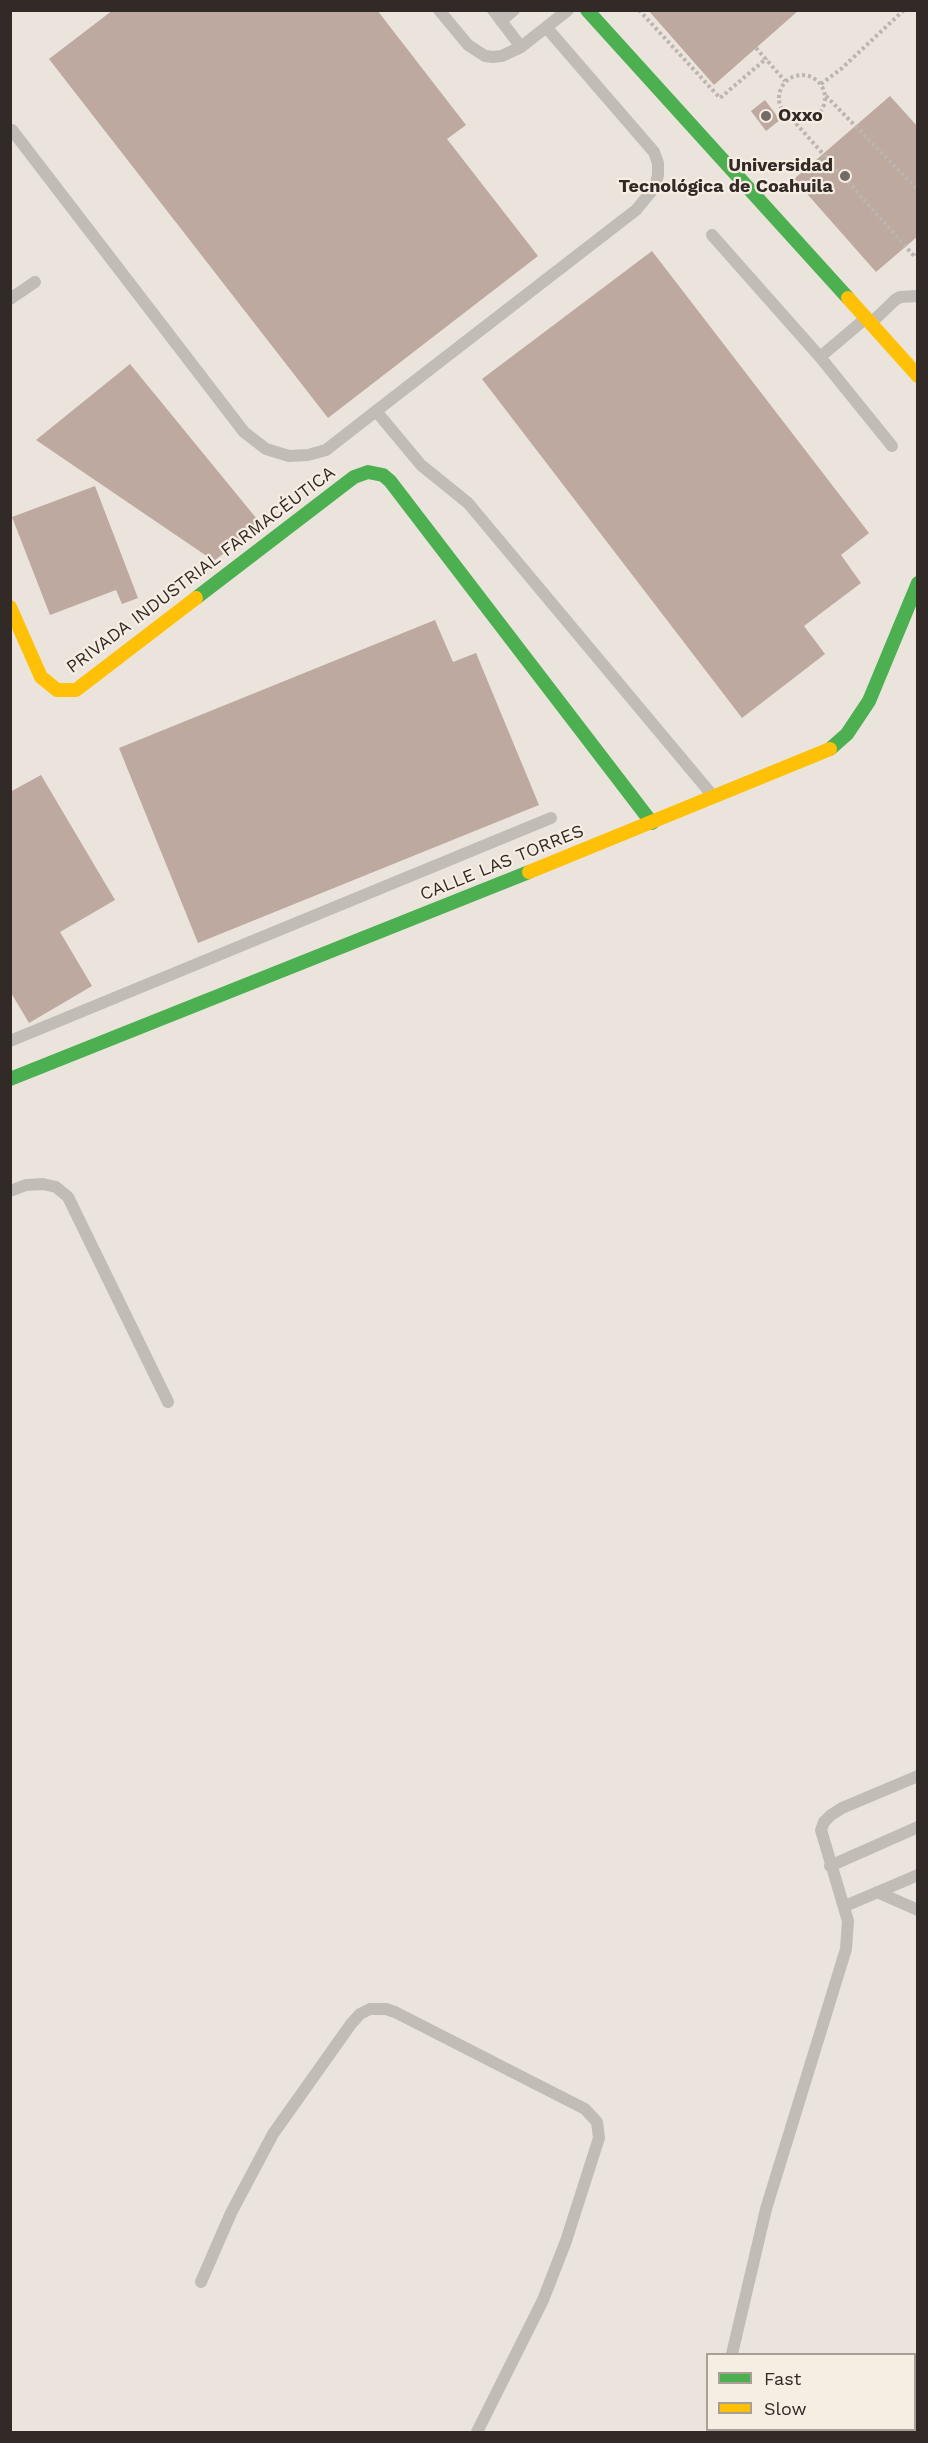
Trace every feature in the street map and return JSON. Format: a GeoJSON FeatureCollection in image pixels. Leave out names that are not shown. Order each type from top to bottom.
{"type":"FeatureCollection","features":[{"type":"Feature","properties":{"kind":"street"},"geometry":{"type":"LineString","coordinates":[[587,10],[917,373]]}},
{"type":"Feature","properties":{"kind":"street","name":"PRIVADA INDUSTRIAL FARMACÉUTICA"},"geometry":{"type":"LineString","coordinates":[[10,607],[41,677],[57,690],[76,690],[354,477],[368,472],[383,475],[398,490],[652,823]]}},
{"type":"Feature","properties":{"kind":"street","name":"CALLE LAS TORRES"},"geometry":{"type":"LineString","coordinates":[[10,1079],[652,823],[831,748],[847,734],[869,701],[918,583]]}},
{"type":"Feature","properties":{"kind":"lane"},"geometry":{"type":"LineString","coordinates":[[439,10],[468,45],[486,56],[502,56],[521,47],[568,10]]}},
{"type":"Feature","properties":{"kind":"lane"},"geometry":{"type":"LineString","coordinates":[[493,10],[521,47]]}},
{"type":"Feature","properties":{"kind":"lane"},"geometry":{"type":"LineString","coordinates":[[501,21],[514,10]]}},
{"type":"Feature","properties":{"kind":"lane"},"geometry":{"type":"LineString","coordinates":[[12,130],[244,432],[266,449],[289,456],[308,455],[326,450],[636,210],[655,187],[658,163],[654,152],[546,27]]}},
{"type":"Feature","properties":{"kind":"lane"},"geometry":{"type":"LineString","coordinates":[[712,234],[820,357],[892,446]]}},
{"type":"Feature","properties":{"kind":"lane"},"geometry":{"type":"LineString","coordinates":[[10,299],[35,282]]}},
{"type":"Feature","properties":{"kind":"lane"},"geometry":{"type":"LineString","coordinates":[[820,357],[895,300],[900,297],[918,296]]}},
{"type":"Feature","properties":{"kind":"lane"},"geometry":{"type":"LineString","coordinates":[[376,411],[421,465],[468,503],[714,797]]}},
{"type":"Feature","properties":{"kind":"lane"},"geometry":{"type":"LineString","coordinates":[[10,1041],[551,818]]}},
{"type":"Feature","properties":{"kind":"lane"},"geometry":{"type":"LineString","coordinates":[[10,1191],[26,1185],[43,1184],[56,1187],[68,1197],[168,1402]]}},
{"type":"Feature","properties":{"kind":"lane"},"geometry":{"type":"LineString","coordinates":[[732,2353],[766,2209],[846,1948],[848,1921],[821,1830],[824,1822],[831,1815],[918,1776]]}},
{"type":"Feature","properties":{"kind":"lane"},"geometry":{"type":"LineString","coordinates":[[830,1866],[918,1827]]}},
{"type":"Feature","properties":{"kind":"lane"},"geometry":{"type":"LineString","coordinates":[[844,1906],[918,1875]]}},
{"type":"Feature","properties":{"kind":"lane"},"geometry":{"type":"LineString","coordinates":[[877,1892],[918,1910]]}},
{"type":"Feature","properties":{"kind":"lane"},"geometry":{"type":"LineString","coordinates":[[201,2282],[240,2195],[273,2134],[351,2024],[360,2014],[370,2009],[386,2009],[395,2012],[585,2109],[597,2122],[599,2138],[566,2241],[543,2300],[477,2433]]}},
{"type":"Feature","properties":{"kind":"path"},"geometry":{"type":"LineString","coordinates":[[639,10],[720,98],[767,58]]}},
{"type":"Feature","properties":{"kind":"path"},"geometry":{"type":"LineString","coordinates":[[820,84],[841,69],[904,10]]}},
{"type":"Feature","properties":{"kind":"path"},"geometry":{"type":"LineString","coordinates":[[756,48],[785,81]]}},
{"type":"Feature","properties":{"kind":"path"},"geometry":{"type":"LineString","coordinates":[[918,190],[825,94],[815,78],[800,74],[785,81],[778,94],[778,102],[782,111],[792,119],[915,257],[918,254]]}},
{"type":"Feature","properties":{"kind":"path"},"geometry":{"type":"LineString","coordinates":[[792,119],[799,121],[814,118],[824,106],[825,94]]}},
{"type":"Feature","properties":{"kind":"path"},"geometry":{"type":"LineString","coordinates":[[773,111],[782,111]]}},
{"type":"Feature","properties":{"kind":"building"},"geometry":{"type":"Polygon","coordinates":[[[113,10],[377,10],[466,125],[447,139],[538,256],[328,418],[49,59],[113,10]]]}},
{"type":"Feature","properties":{"kind":"building"},"geometry":{"type":"Polygon","coordinates":[[[648,10],[799,10],[714,85],[648,10]]]}},
{"type":"Feature","properties":{"kind":"building"},"geometry":{"type":"Polygon","coordinates":[[[890,96],[918,127],[918,236],[876,272],[794,179],[890,96]]]}},
{"type":"Feature","properties":{"kind":"building","name":"Oxxo"},"geometry":{"type":"Polygon","coordinates":[[[765,100],[780,120],[766,131],[751,111],[765,100]]]}},
{"type":"Feature","properties":{"kind":"building"},"geometry":{"type":"Polygon","coordinates":[[[652,251],[869,533],[841,555],[861,583],[804,626],[825,654],[742,718],[482,379],[652,251]]]}},
{"type":"Feature","properties":{"kind":"building"},"geometry":{"type":"Polygon","coordinates":[[[130,364],[261,524],[214,561],[36,440],[130,364]]]}},
{"type":"Feature","properties":{"kind":"building"},"geometry":{"type":"Polygon","coordinates":[[[95,486],[138,598],[122,604],[116,590],[50,615],[12,517],[95,486]]]}},
{"type":"Feature","properties":{"kind":"building"},"geometry":{"type":"Polygon","coordinates":[[[435,620],[453,662],[476,653],[539,805],[198,943],[119,748],[435,620]]]}},
{"type":"Feature","properties":{"kind":"building"},"geometry":{"type":"Polygon","coordinates":[[[41,775],[115,900],[60,932],[92,986],[29,1023],[10,991],[10,792],[41,775]]]}},
{"type":"Feature","properties":{"kind":"traffic: fast"},"geometry":{"type":"LineString","coordinates":[[587,10],[848,298]]}},
{"type":"Feature","properties":{"kind":"traffic: fast"},"geometry":{"type":"LineString","coordinates":[[196,598],[354,477],[368,472],[383,475],[390,481],[652,823]]}},
{"type":"Feature","properties":{"kind":"traffic: fast"},"geometry":{"type":"LineString","coordinates":[[830,749],[847,734],[869,701],[918,583]]}},
{"type":"Feature","properties":{"kind":"traffic: fast"},"geometry":{"type":"LineString","coordinates":[[10,1079],[529,872]]}},
{"type":"Feature","properties":{"kind":"traffic: slow"},"geometry":{"type":"LineString","coordinates":[[848,298],[918,376]]}},
{"type":"Feature","properties":{"kind":"traffic: slow"},"geometry":{"type":"LineString","coordinates":[[10,607],[41,677],[57,690],[76,690],[196,598]]}},
{"type":"Feature","properties":{"kind":"traffic: slow"},"geometry":{"type":"LineString","coordinates":[[529,872],[830,749]]}},
{"type":"Feature","properties":{"kind":"place","name":"Oxxo"},"geometry":{"type":"Point","coordinates":[766,116]}},
{"type":"Feature","properties":{"kind":"place","name":"Universidad Tecnológica de Coahuila"},"geometry":{"type":"Point","coordinates":[845,176]}}]}
